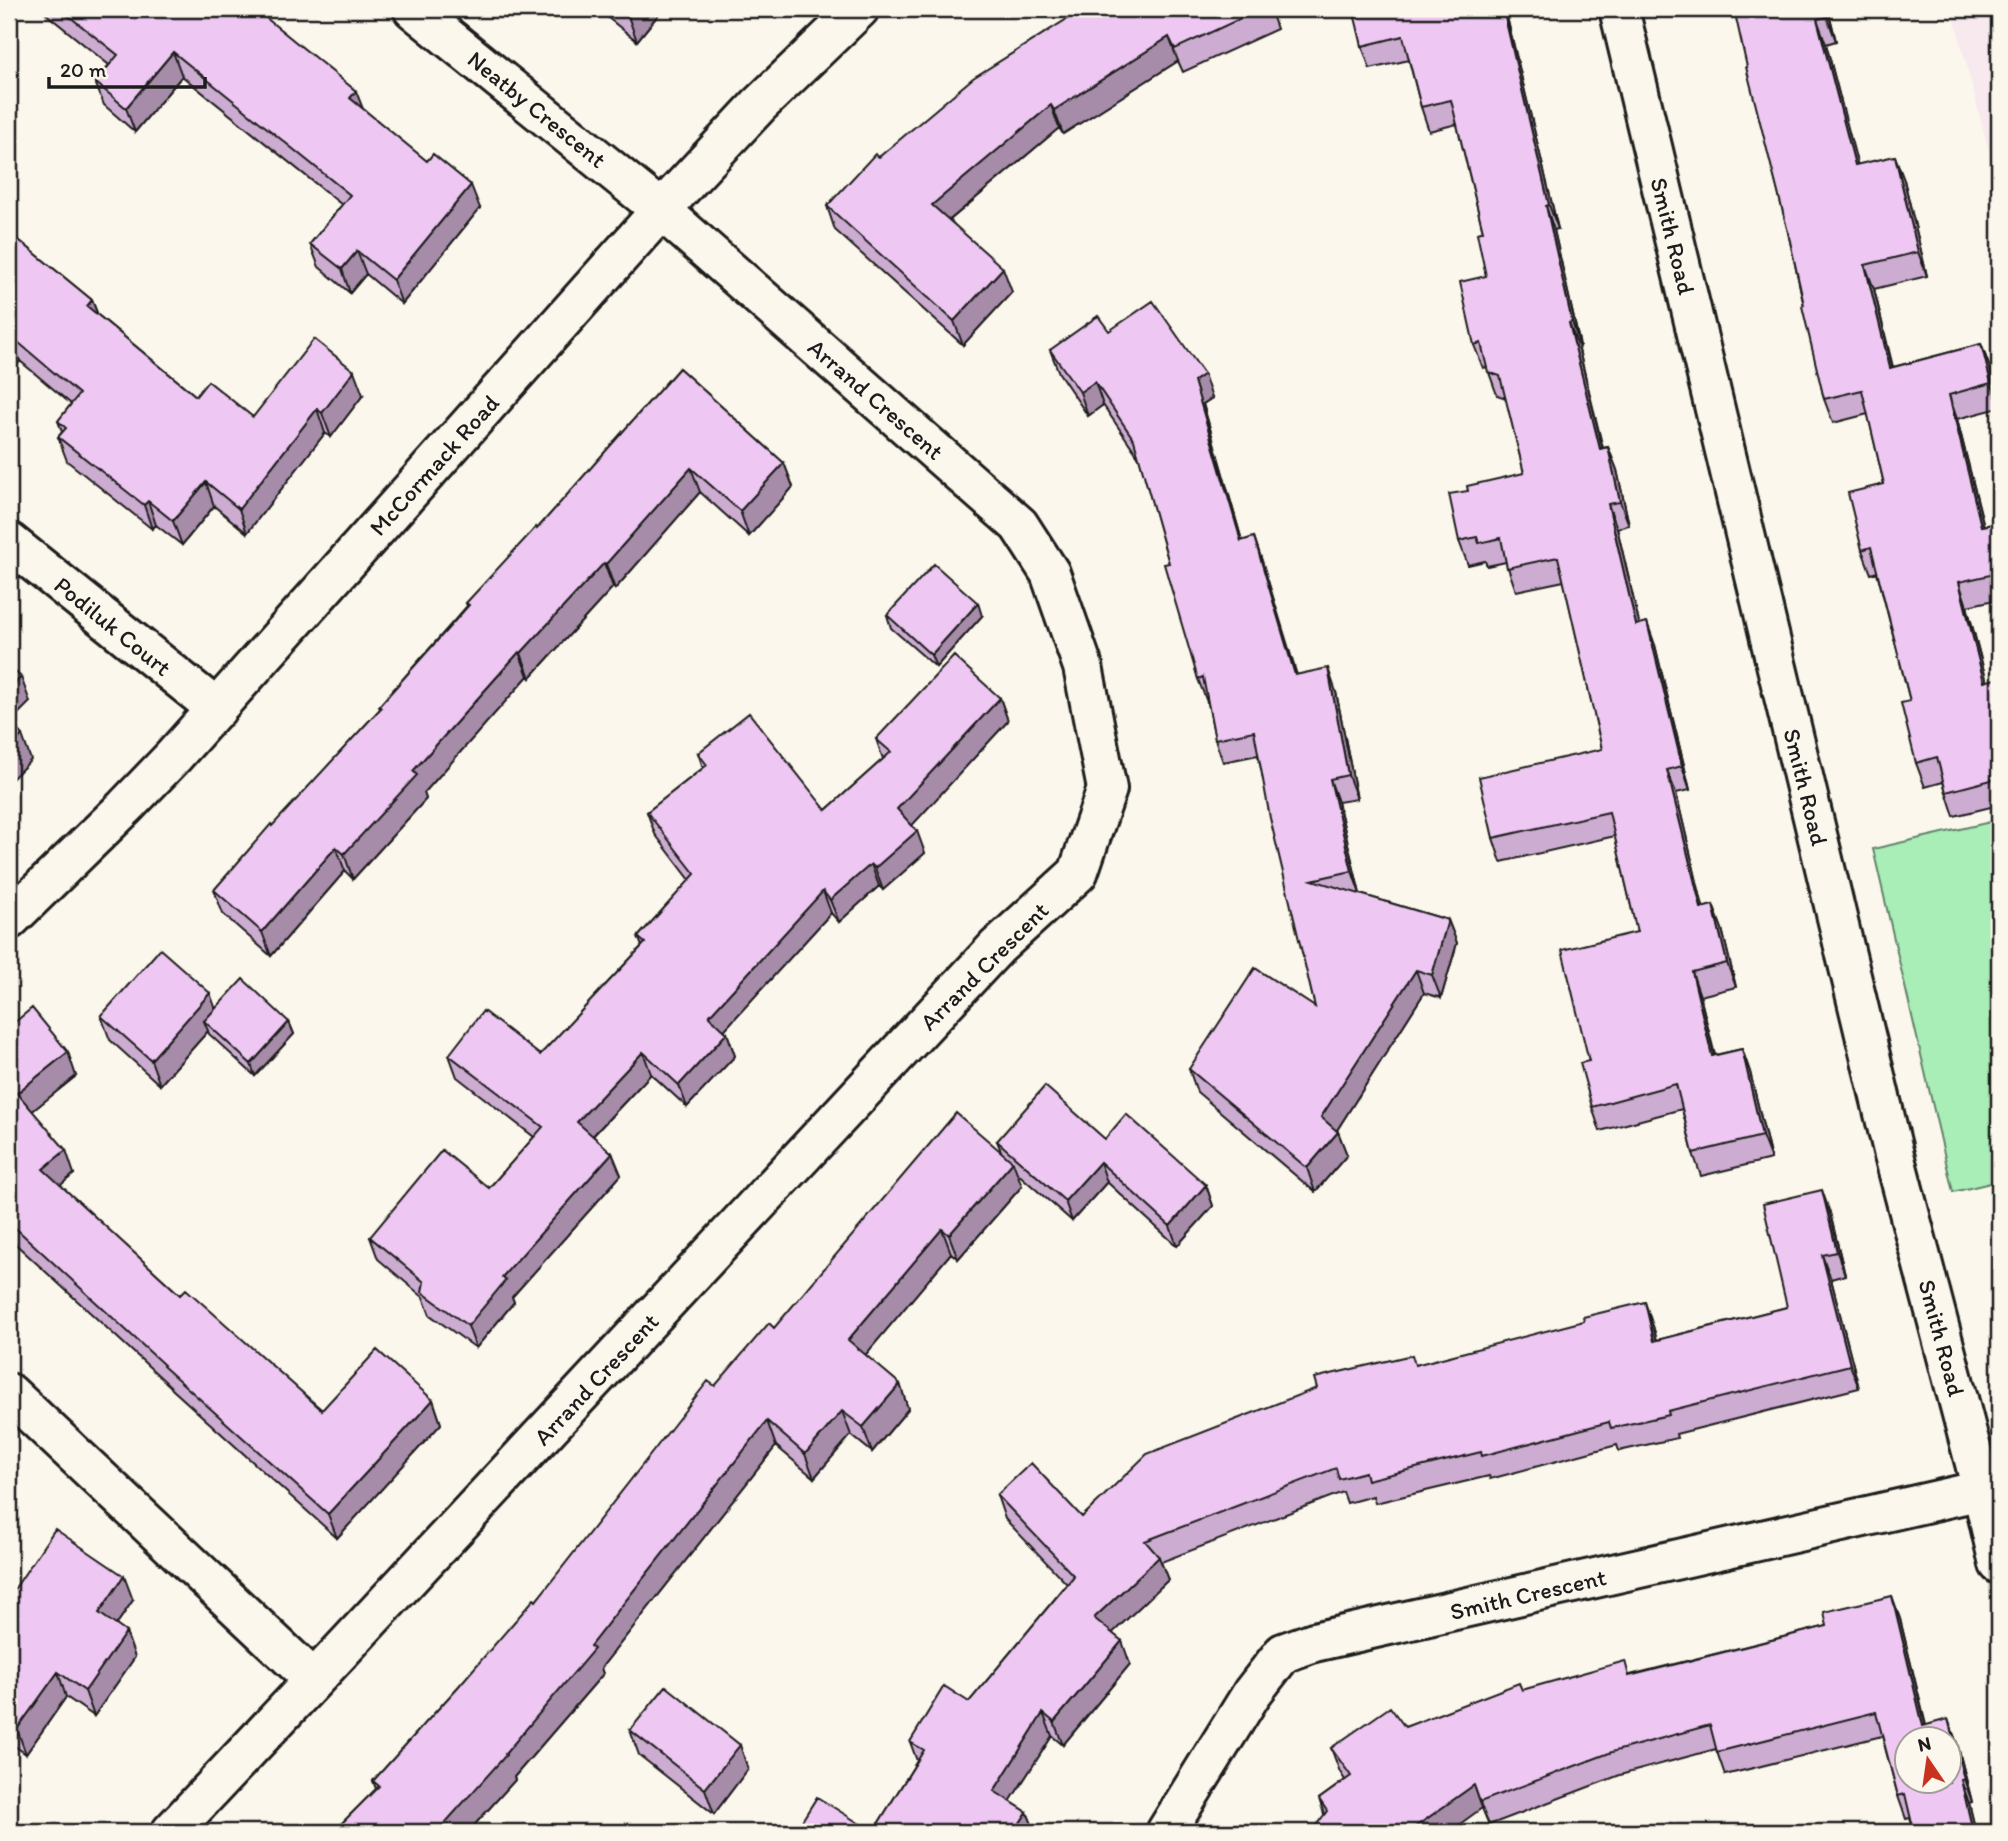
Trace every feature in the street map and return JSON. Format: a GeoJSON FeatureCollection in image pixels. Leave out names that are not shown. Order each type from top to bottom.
{"type":"FeatureCollection","features":[{"type":"Feature","properties":{"kind":"street","name":"Neatby Crescent"},"geometry":{"type":"LineString","coordinates":[[413,9],[661,210]]}},
{"type":"Feature","properties":{"kind":"street","name":"McCormack Road"},"geometry":{"type":"LineString","coordinates":[[9,920],[125,807],[217,709],[661,210],[759,105],[859,9]]}},
{"type":"Feature","properties":{"kind":"street","name":"Smith Road"},"geometry":{"type":"LineString","coordinates":[[1619,9],[1893,1151],[1999,1564]]}},
{"type":"Feature","properties":{"kind":"street","name":"Arrand Crescent"},"geometry":{"type":"LineString","coordinates":[[171,1832],[988,957],[1078,873],[1107,789],[1083,667],[1050,573],[1019,525],[661,210]]}},
{"type":"Feature","properties":{"kind":"street","name":"Podiluk Court"},"geometry":{"type":"LineString","coordinates":[[9,542],[217,709]]}},
{"type":"Feature","properties":{"kind":"street"},"geometry":{"type":"LineString","coordinates":[[9,1393],[314,1680]]}},
{"type":"Feature","properties":{"kind":"street","name":"Smith Crescent"},"geometry":{"type":"LineString","coordinates":[[1166,1832],[1252,1693],[1283,1653],[1314,1642],[1982,1490]]}},
{"type":"Feature","properties":{"kind":"shaded area"},"geometry":{"type":"Polygon","coordinates":[[[1952,9],[1999,9],[1999,190],[1952,9]]]}},
{"type":"Feature","properties":{"kind":"green space"},"geometry":{"type":"Polygon","coordinates":[[[1999,820],[1999,1181],[1953,1192],[1873,849],[1999,820]]]}},
{"type":"Feature","properties":{"kind":"building"},"geometry":{"type":"Polygon","coordinates":[[[60,9],[230,9],[239,16],[245,9],[255,9],[356,91],[350,98],[427,161],[433,154],[471,185],[393,280],[357,251],[342,269],[310,244],[350,195],[173,52],[126,108],[95,82],[118,55],[60,9]]]}},
{"type":"Feature","properties":{"kind":"building"},"geometry":{"type":"Polygon","coordinates":[[[619,9],[634,9],[628,16],[619,9]]]}},
{"type":"Feature","properties":{"kind":"building"},"geometry":{"type":"Polygon","coordinates":[[[1083,9],[1261,9],[1175,49],[1169,37],[1054,110],[1051,105],[932,205],[1003,268],[954,321],[827,206],[875,154],[879,157],[973,78],[1083,9]]]}},
{"type":"Feature","properties":{"kind":"building"},"geometry":{"type":"Polygon","coordinates":[[[1353,9],[1503,9],[1549,205],[1546,206],[1572,322],[1569,323],[1600,449],[1608,447],[1620,502],[1608,504],[1636,625],[1647,622],[1682,766],[1667,770],[1701,908],[1713,905],[1727,963],[1692,972],[1712,1056],[1742,1049],[1762,1136],[1693,1153],[1676,1084],[1592,1107],[1580,1063],[1589,1061],[1562,950],[1637,932],[1609,812],[1493,838],[1479,777],[1602,749],[1558,557],[1507,568],[1501,538],[1479,543],[1477,537],[1459,541],[1449,494],[1468,491],[1467,486],[1524,473],[1500,376],[1488,372],[1481,343],[1474,345],[1460,282],[1486,276],[1477,233],[1483,231],[1451,100],[1421,107],[1403,36],[1362,46],[1353,9]]]}},
{"type":"Feature","properties":{"kind":"building"},"geometry":{"type":"Polygon","coordinates":[[[1734,9],[1825,9],[1827,17],[1817,19],[1855,165],[1895,156],[1918,252],[1865,265],[1890,368],[1981,344],[1991,383],[1949,395],[1981,526],[1999,523],[1999,573],[1959,582],[1984,682],[1999,678],[1999,778],[1946,792],[1937,757],[1916,763],[1901,703],[1910,701],[1871,547],[1862,550],[1848,493],[1884,484],[1862,390],[1824,399],[1788,232],[1734,9]]]}},
{"type":"Feature","properties":{"kind":"building"},"geometry":{"type":"Polygon","coordinates":[[[9,232],[92,300],[87,306],[196,396],[208,381],[253,417],[314,339],[354,371],[322,413],[317,409],[239,509],[206,482],[173,521],[148,501],[144,505],[58,437],[66,428],[58,421],[79,394],[12,337],[9,340],[9,232]]]}},
{"type":"Feature","properties":{"kind":"building"},"geometry":{"type":"Polygon","coordinates":[[[1153,301],[1204,374],[1194,381],[1241,541],[1254,537],[1295,675],[1328,668],[1348,775],[1330,779],[1352,871],[1312,880],[1448,920],[1432,975],[1416,970],[1321,1117],[1338,1132],[1307,1168],[1189,1069],[1255,968],[1315,1007],[1270,818],[1254,731],[1215,739],[1203,677],[1198,679],[1164,564],[1169,563],[1134,440],[1095,382],[1080,392],[1050,350],[1098,316],[1109,331],[1153,301]]]}},
{"type":"Feature","properties":{"kind":"building"},"geometry":{"type":"Polygon","coordinates":[[[679,368],[784,463],[740,511],[691,468],[606,564],[604,563],[521,653],[519,652],[413,771],[417,775],[344,854],[336,847],[262,932],[214,890],[271,824],[272,826],[381,708],[379,706],[469,605],[466,603],[536,527],[537,529],[679,368]]]}},
{"type":"Feature","properties":{"kind":"building"},"geometry":{"type":"Polygon","coordinates":[[[934,564],[978,603],[931,655],[887,615],[934,564]]]}},
{"type":"Feature","properties":{"kind":"building"},"geometry":{"type":"Polygon","coordinates":[[[954,656],[1000,698],[897,809],[917,831],[875,868],[871,864],[830,900],[823,891],[709,1016],[727,1033],[679,1085],[643,1052],[577,1122],[612,1153],[502,1277],[506,1280],[468,1326],[422,1292],[424,1282],[370,1237],[442,1150],[489,1188],[543,1127],[449,1055],[483,1011],[540,1055],[645,943],[638,937],[695,874],[647,812],[707,765],[698,753],[749,713],[826,810],[891,752],[876,739],[954,656]]]}},
{"type":"Feature","properties":{"kind":"building"},"geometry":{"type":"Polygon","coordinates":[[[9,666],[21,677],[9,689],[9,666]]]}},
{"type":"Feature","properties":{"kind":"building"},"geometry":{"type":"Polygon","coordinates":[[[9,721],[22,735],[9,748],[9,721]]]}},
{"type":"Feature","properties":{"kind":"building"},"geometry":{"type":"Polygon","coordinates":[[[160,949],[210,993],[151,1060],[101,1016],[160,949]]]}},
{"type":"Feature","properties":{"kind":"building"},"geometry":{"type":"Polygon","coordinates":[[[243,979],[289,1022],[251,1064],[204,1021],[243,979]]]}},
{"type":"Feature","properties":{"kind":"building"},"geometry":{"type":"Polygon","coordinates":[[[32,1008],[68,1052],[17,1093],[66,1150],[43,1169],[180,1295],[186,1289],[322,1410],[377,1350],[433,1400],[328,1514],[163,1366],[9,1222],[9,1027],[32,1008]]]}},
{"type":"Feature","properties":{"kind":"building"},"geometry":{"type":"Polygon","coordinates":[[[1045,1086],[1105,1139],[1126,1114],[1206,1185],[1170,1226],[1100,1162],[1065,1201],[997,1141],[1045,1086]]]}},
{"type":"Feature","properties":{"kind":"building"},"geometry":{"type":"Polygon","coordinates":[[[956,1113],[1013,1162],[949,1235],[942,1229],[848,1340],[900,1384],[863,1427],[842,1411],[805,1454],[767,1421],[590,1646],[594,1649],[506,1755],[437,1832],[351,1832],[342,1823],[379,1786],[373,1781],[534,1599],[536,1601],[708,1381],[715,1386],[769,1323],[774,1328],[956,1113]]]}},
{"type":"Feature","properties":{"kind":"building"},"geometry":{"type":"Polygon","coordinates":[[[1822,1190],[1837,1252],[1822,1255],[1850,1365],[1668,1411],[1669,1415],[1611,1428],[1609,1422],[1482,1456],[1481,1452],[1367,1480],[1365,1472],[1339,1479],[1336,1468],[1145,1541],[1159,1557],[1094,1618],[1122,1641],[1054,1722],[1043,1713],[994,1791],[1027,1812],[1014,1832],[873,1832],[924,1750],[910,1742],[944,1686],[969,1702],[1074,1576],[997,1495],[1031,1463],[1082,1517],[1147,1454],[1317,1388],[1314,1378],[1412,1355],[1415,1365],[1584,1321],[1583,1317],[1645,1302],[1654,1341],[1787,1307],[1763,1204],[1822,1190]]]}},
{"type":"Feature","properties":{"kind":"building"},"geometry":{"type":"Polygon","coordinates":[[[55,1529],[124,1576],[99,1613],[126,1632],[85,1691],[58,1672],[17,1729],[9,1723],[9,1597],[55,1529]]]}},
{"type":"Feature","properties":{"kind":"building"},"geometry":{"type":"Polygon","coordinates":[[[1892,1596],[1923,1726],[1892,1726],[1892,1773],[1876,1712],[1717,1752],[1710,1725],[1612,1752],[1480,1802],[1474,1785],[1408,1832],[1311,1832],[1327,1811],[1319,1799],[1351,1776],[1331,1748],[1390,1707],[1405,1727],[1519,1683],[1522,1690],[1625,1661],[1629,1676],[1827,1626],[1824,1612],[1892,1596]]]}},
{"type":"Feature","properties":{"kind":"building"},"geometry":{"type":"Polygon","coordinates":[[[666,1686],[740,1745],[705,1789],[630,1730],[666,1686]]]}},
{"type":"Feature","properties":{"kind":"building"},"geometry":{"type":"Polygon","coordinates":[[[1948,1719],[1950,1726],[1923,1726],[1948,1719]]]}},
{"type":"Feature","properties":{"kind":"building"},"geometry":{"type":"Polygon","coordinates":[[[1962,1784],[1973,1832],[1914,1832],[1905,1796],[1962,1796],[1962,1784]]]}},
{"type":"Feature","properties":{"kind":"building"},"geometry":{"type":"Polygon","coordinates":[[[817,1797],[873,1832],[795,1832],[817,1797]]]}}]}
